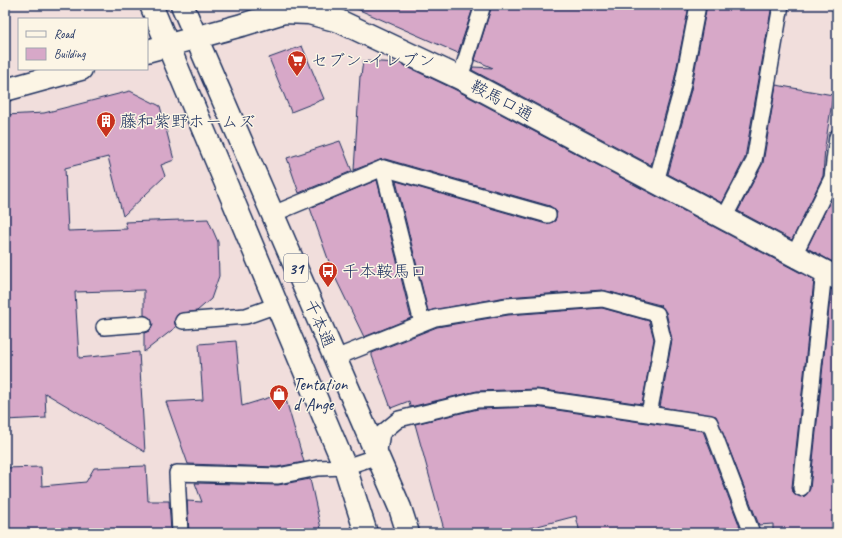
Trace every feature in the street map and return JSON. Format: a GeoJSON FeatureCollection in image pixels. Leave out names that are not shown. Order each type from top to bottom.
{"type":"FeatureCollection","features":[{"type":"Feature","properties":{"kind":"main road","name":"千本通"},"geometry":{"type":"LineString","coordinates":[[151,5],[344,467],[366,533]]}},
{"type":"Feature","properties":{"kind":"main road","name":"千本通"},"geometry":{"type":"LineString","coordinates":[[182,5],[378,456],[400,508],[408,533]]}},
{"type":"Feature","properties":{"kind":"main road","name":"鞍馬口通"},"geometry":{"type":"LineString","coordinates":[[148,51],[284,12],[309,13],[339,21],[460,78],[830,274]]}},
{"type":"Feature","properties":{"kind":"main road"},"geometry":{"type":"LineString","coordinates":[[5,90],[77,70]]}},
{"type":"Feature","properties":{"kind":"lane"},"geometry":{"type":"LineString","coordinates":[[460,78],[483,5]]}},
{"type":"Feature","properties":{"kind":"lane"},"geometry":{"type":"LineString","coordinates":[[656,182],[682,88],[698,5]]}},
{"type":"Feature","properties":{"kind":"lane"},"geometry":{"type":"LineString","coordinates":[[724,218],[754,161],[781,5]]}},
{"type":"Feature","properties":{"kind":"lane"},"geometry":{"type":"LineString","coordinates":[[794,255],[832,178],[837,137]]}},
{"type":"Feature","properties":{"kind":"lane"},"geometry":{"type":"LineString","coordinates":[[382,168],[422,323]]}},
{"type":"Feature","properties":{"kind":"lane"},"geometry":{"type":"LineString","coordinates":[[273,214],[382,168],[548,215]]}},
{"type":"Feature","properties":{"kind":"lane"},"geometry":{"type":"LineString","coordinates":[[801,488],[830,274]]}},
{"type":"Feature","properties":{"kind":"lane"},"geometry":{"type":"LineString","coordinates":[[336,358],[435,318],[507,306],[603,299],[657,314],[663,339],[649,414]]}},
{"type":"Feature","properties":{"kind":"lane"},"geometry":{"type":"LineString","coordinates":[[183,321],[246,316],[277,305]]}},
{"type":"Feature","properties":{"kind":"lane"},"geometry":{"type":"LineString","coordinates":[[104,327],[144,324]]}},
{"type":"Feature","properties":{"kind":"lane"},"geometry":{"type":"LineString","coordinates":[[180,533],[177,473],[278,476],[318,468],[344,467],[378,456],[382,433],[399,419],[477,400],[537,398],[710,423],[752,533]]}},
{"type":"Feature","properties":{"kind":"building"},"geometry":{"type":"Polygon","coordinates":[[[348,5],[474,5],[458,53],[348,5]]]}},
{"type":"Feature","properties":{"kind":"building"},"geometry":{"type":"Polygon","coordinates":[[[492,5],[638,5],[659,9],[660,5],[689,6],[673,86],[651,165],[472,70],[473,67],[493,68],[475,60],[492,5]]]}},
{"type":"Feature","properties":{"kind":"building"},"geometry":{"type":"Polygon","coordinates":[[[707,5],[772,5],[745,158],[722,203],[668,174],[691,90],[707,5]]]}},
{"type":"Feature","properties":{"kind":"building"},"geometry":{"type":"Polygon","coordinates":[[[302,46],[324,99],[291,112],[269,58],[302,46]]]}},
{"type":"Feature","properties":{"kind":"building"},"geometry":{"type":"Polygon","coordinates":[[[363,61],[399,63],[454,89],[814,280],[792,487],[793,492],[800,497],[805,496],[810,489],[831,289],[837,293],[837,533],[773,533],[773,524],[759,525],[716,416],[660,407],[672,340],[666,312],[660,305],[602,290],[506,297],[428,311],[396,181],[546,224],[555,221],[557,212],[550,206],[385,159],[354,170],[360,76],[363,61]]]}},
{"type":"Feature","properties":{"kind":"building"},"geometry":{"type":"Polygon","coordinates":[[[776,85],[833,95],[825,147],[823,176],[792,240],[738,211],[763,163],[776,85]]]}},
{"type":"Feature","properties":{"kind":"building"},"geometry":{"type":"Polygon","coordinates":[[[130,91],[160,106],[174,160],[161,165],[165,176],[123,216],[108,157],[65,168],[68,231],[127,229],[125,222],[208,219],[218,242],[219,276],[211,299],[197,311],[178,314],[174,321],[176,327],[144,352],[144,333],[149,331],[153,324],[151,319],[144,315],[144,290],[75,292],[79,358],[139,352],[145,452],[45,393],[46,418],[5,420],[5,115],[44,113],[130,91]]]}},
{"type":"Feature","properties":{"kind":"building"},"geometry":{"type":"Polygon","coordinates":[[[340,141],[352,171],[299,193],[287,158],[340,141]]]}},
{"type":"Feature","properties":{"kind":"building"},"geometry":{"type":"Polygon","coordinates":[[[377,180],[411,318],[364,337],[333,273],[310,208],[377,180]]]}},
{"type":"Feature","properties":{"kind":"building"},"geometry":{"type":"Polygon","coordinates":[[[830,201],[837,205],[837,254],[833,262],[807,248],[830,201]]]}},
{"type":"Feature","properties":{"kind":"building"},"geometry":{"type":"Polygon","coordinates":[[[602,308],[649,321],[654,339],[642,404],[537,389],[477,391],[410,407],[409,401],[391,408],[372,356],[372,353],[437,327],[508,315],[602,308]]]}},
{"type":"Feature","properties":{"kind":"building"},"geometry":{"type":"Polygon","coordinates":[[[236,341],[242,406],[284,393],[304,462],[277,467],[188,464],[166,402],[203,400],[199,344],[236,341]]]}},
{"type":"Feature","properties":{"kind":"building"},"geometry":{"type":"Polygon","coordinates":[[[536,407],[703,431],[740,527],[690,533],[580,533],[576,516],[511,533],[445,533],[415,424],[478,409],[536,407]]]}},
{"type":"Feature","properties":{"kind":"building"},"geometry":{"type":"Polygon","coordinates":[[[146,466],[148,501],[169,501],[171,532],[5,533],[5,468],[41,467],[42,486],[86,482],[94,468],[146,466]]]}},
{"type":"Feature","properties":{"kind":"building"},"geometry":{"type":"Polygon","coordinates":[[[310,479],[322,533],[283,533],[283,531],[189,532],[187,501],[202,502],[195,483],[278,485],[310,479]]]}},
{"type":"Feature","properties":{"kind":"place","name":"セブン-イレブン"},"geometry":{"type":"Point","coordinates":[297,77]}},
{"type":"Feature","properties":{"kind":"place","name":"藤和紫野ホームズ"},"geometry":{"type":"Point","coordinates":[106,138]}},
{"type":"Feature","properties":{"kind":"place","name":"千本鞍馬口"},"geometry":{"type":"Point","coordinates":[328,288]}},
{"type":"Feature","properties":{"kind":"place","name":"Tentation d' Ange"},"geometry":{"type":"Point","coordinates":[279,411]}}]}
